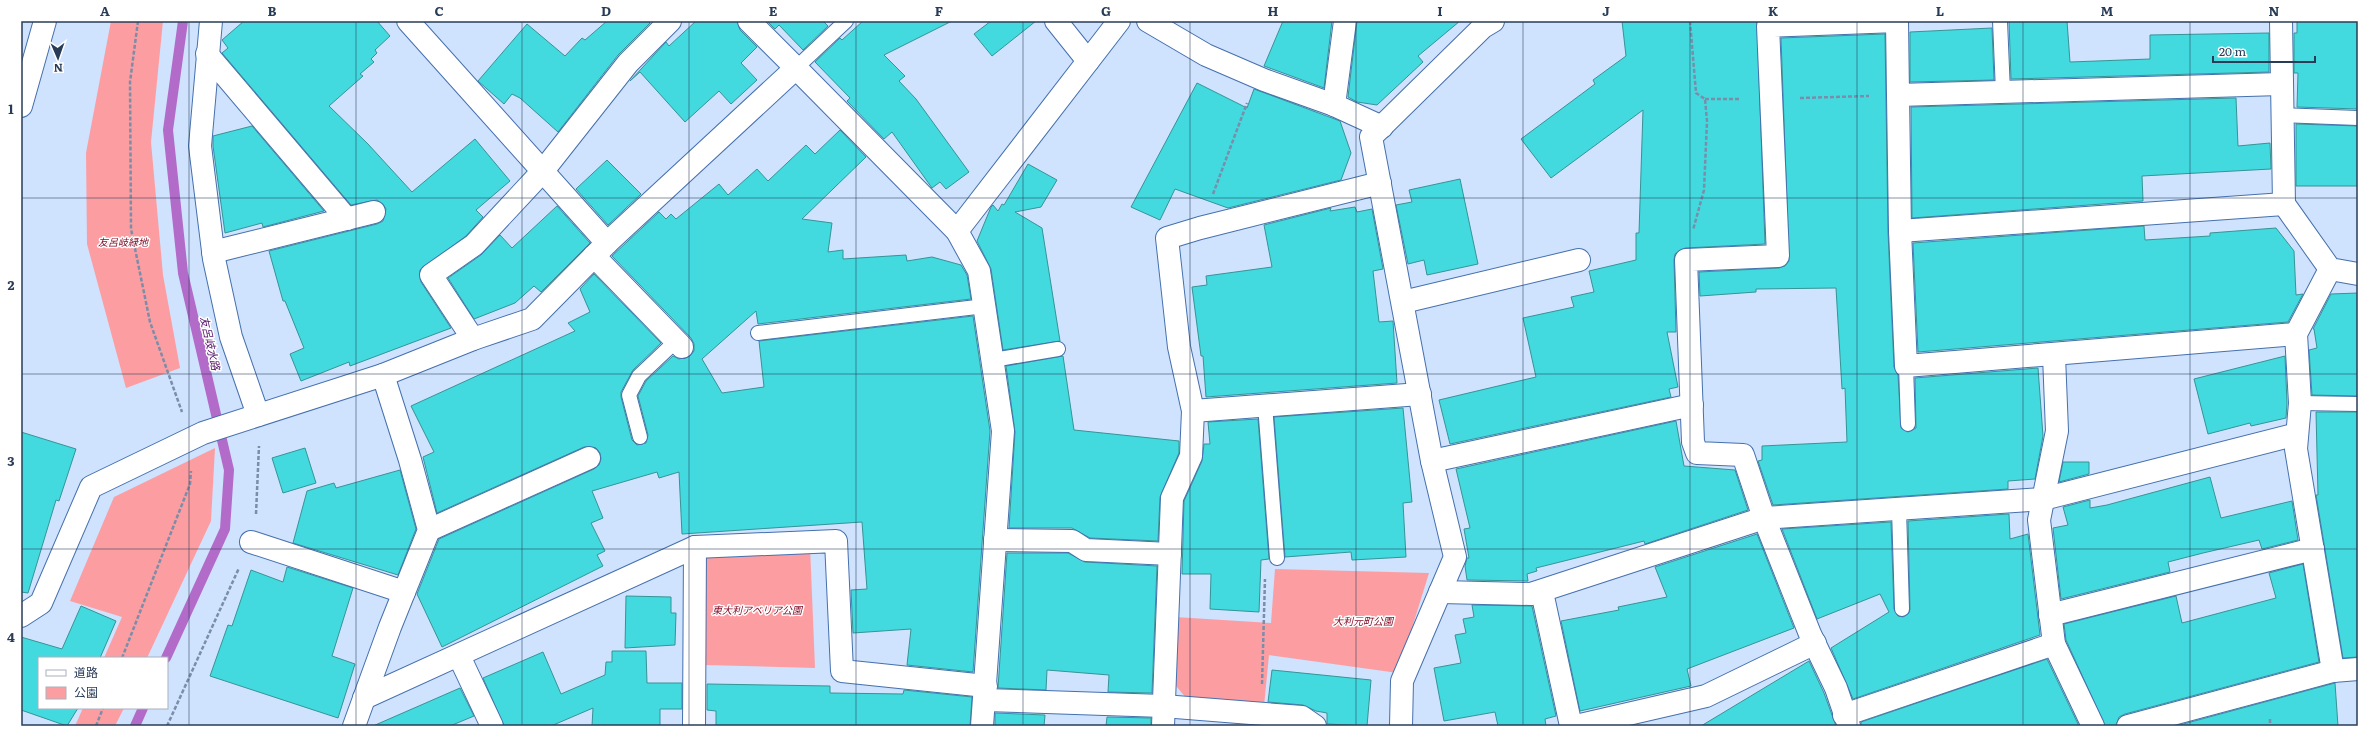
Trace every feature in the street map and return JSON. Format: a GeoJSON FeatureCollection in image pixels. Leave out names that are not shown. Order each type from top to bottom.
{"type":"FeatureCollection","features":[{"type":"Feature","properties":{"kind":"street"},"geometry":{"type":"LineString","coordinates":[[21,106],[45,21]]}},
{"type":"Feature","properties":{"kind":"street"},"geometry":{"type":"LineString","coordinates":[[211,21],[200,146],[213,252],[231,337],[253,416]]}},
{"type":"Feature","properties":{"kind":"street"},"geometry":{"type":"LineString","coordinates":[[408,21],[542,172],[600,249],[679,344]]}},
{"type":"Feature","properties":{"kind":"street"},"geometry":{"type":"LineString","coordinates":[[473,340],[432,275],[474,245],[542,172],[628,63],[670,21]]}},
{"type":"Feature","properties":{"kind":"street"},"geometry":{"type":"LineString","coordinates":[[749,21],[957,231],[979,271],[1003,431],[986,693],[982,726]]}},
{"type":"Feature","properties":{"kind":"street"},"geometry":{"type":"LineString","coordinates":[[1056,21],[1088,61]]}},
{"type":"Feature","properties":{"kind":"street"},"geometry":{"type":"LineString","coordinates":[[957,231],[1118,21]]}},
{"type":"Feature","properties":{"kind":"street"},"geometry":{"type":"LineString","coordinates":[[1148,21],[1206,56],[1257,78],[1334,105],[1382,127]]}},
{"type":"Feature","properties":{"kind":"street"},"geometry":{"type":"LineString","coordinates":[[1334,105],[1345,21]]}},
{"type":"Feature","properties":{"kind":"street"},"geometry":{"type":"LineString","coordinates":[[2054,644],[1847,720],[1836,688],[1815,643],[1764,518],[1743,455],[1697,453],[1693,442],[1686,260],[1778,256],[1768,26],[1779,23],[1897,21],[1900,231],[1906,366],[2054,356],[2296,334]]}},
{"type":"Feature","properties":{"kind":"street"},"geometry":{"type":"LineString","coordinates":[[2282,21],[2281,84],[2284,204],[2330,270],[2358,274]]}},
{"type":"Feature","properties":{"kind":"street"},"geometry":{"type":"LineString","coordinates":[[1401,726],[1402,681],[1455,557],[1432,461],[1371,137],[1485,23]]}},
{"type":"Feature","properties":{"kind":"street"},"geometry":{"type":"LineString","coordinates":[[207,54],[347,219]]}},
{"type":"Feature","properties":{"kind":"street"},"geometry":{"type":"LineString","coordinates":[[21,616],[41,603],[90,486],[197,435],[383,375],[532,319],[600,249],[796,68]]}},
{"type":"Feature","properties":{"kind":"street"},"geometry":{"type":"LineString","coordinates":[[1898,95],[2281,84]]}},
{"type":"Feature","properties":{"kind":"street"},"geometry":{"type":"LineString","coordinates":[[1163,716],[1172,498],[1191,456],[1193,411],[1179,347],[1167,238],[1200,228],[1380,183]]}},
{"type":"Feature","properties":{"kind":"street"},"geometry":{"type":"LineString","coordinates":[[1900,231],[2284,204]]}},
{"type":"Feature","properties":{"kind":"street"},"geometry":{"type":"LineString","coordinates":[[213,252],[374,212]]}},
{"type":"Feature","properties":{"kind":"street"},"geometry":{"type":"LineString","coordinates":[[1403,302],[1579,260]]}},
{"type":"Feature","properties":{"kind":"street"},"geometry":{"type":"LineString","coordinates":[[2330,270],[2296,334],[2300,403],[2296,449],[2334,670]]}},
{"type":"Feature","properties":{"kind":"street"},"geometry":{"type":"LineString","coordinates":[[2054,356],[2057,432],[2039,520],[2054,644],[2093,726]]}},
{"type":"Feature","properties":{"kind":"street"},"geometry":{"type":"LineString","coordinates":[[354,726],[429,530],[410,460],[383,375]]}},
{"type":"Feature","properties":{"kind":"street"},"geometry":{"type":"LineString","coordinates":[[1193,411],[1420,394]]}},
{"type":"Feature","properties":{"kind":"street"},"geometry":{"type":"LineString","coordinates":[[1432,461],[1692,405]]}},
{"type":"Feature","properties":{"kind":"street"},"geometry":{"type":"LineString","coordinates":[[1440,592],[1531,594],[1542,592],[1764,518],[2043,499],[2297,434]]}},
{"type":"Feature","properties":{"kind":"street"},"geometry":{"type":"LineString","coordinates":[[429,530],[589,458]]}},
{"type":"Feature","properties":{"kind":"street"},"geometry":{"type":"LineString","coordinates":[[995,540],[1072,541],[1086,550],[1170,554]]}},
{"type":"Feature","properties":{"kind":"street"},"geometry":{"type":"LineString","coordinates":[[364,698],[459,656],[695,547],[836,541],[842,671],[986,693],[1163,716],[1260,714],[1302,717],[1315,726]]}},
{"type":"Feature","properties":{"kind":"street"},"geometry":{"type":"LineString","coordinates":[[251,542],[404,592]]}},
{"type":"Feature","properties":{"kind":"street"},"geometry":{"type":"LineString","coordinates":[[694,726],[695,547]]}},
{"type":"Feature","properties":{"kind":"street"},"geometry":{"type":"LineString","coordinates":[[2050,615],[2313,549]]}},
{"type":"Feature","properties":{"kind":"street"},"geometry":{"type":"LineString","coordinates":[[1542,592],[1571,726]]}},
{"type":"Feature","properties":{"kind":"street"},"geometry":{"type":"LineString","coordinates":[[1576,726],[1706,696],[1815,643]]}},
{"type":"Feature","properties":{"kind":"street"},"geometry":{"type":"LineString","coordinates":[[459,656],[492,726]]}},
{"type":"Feature","properties":{"kind":"street"},"geometry":{"type":"LineString","coordinates":[[2128,726],[2334,670],[2358,669]]}},
{"type":"Feature","properties":{"kind":"lane"},"geometry":{"type":"LineString","coordinates":[[796,68],[846,21]]}},
{"type":"Feature","properties":{"kind":"lane"},"geometry":{"type":"LineString","coordinates":[[2000,21],[2003,92]]}},
{"type":"Feature","properties":{"kind":"lane"},"geometry":{"type":"LineString","coordinates":[[2282,115],[2358,118]]}},
{"type":"Feature","properties":{"kind":"lane"},"geometry":{"type":"LineString","coordinates":[[758,334],[985,306]]}},
{"type":"Feature","properties":{"kind":"lane"},"geometry":{"type":"LineString","coordinates":[[640,437],[629,395],[639,376],[679,344]]}},
{"type":"Feature","properties":{"kind":"lane"},"geometry":{"type":"LineString","coordinates":[[993,360],[1058,349]]}},
{"type":"Feature","properties":{"kind":"lane"},"geometry":{"type":"LineString","coordinates":[[1906,366],[1908,424]]}},
{"type":"Feature","properties":{"kind":"lane"},"geometry":{"type":"LineString","coordinates":[[2300,403],[2358,404]]}},
{"type":"Feature","properties":{"kind":"lane"},"geometry":{"type":"LineString","coordinates":[[1265,405],[1276,558]]}},
{"type":"Feature","properties":{"kind":"lane"},"geometry":{"type":"LineString","coordinates":[[1899,509],[1902,609]]}},
{"type":"Feature","properties":{"kind":"path"},"geometry":{"type":"LineString","coordinates":[[122,657],[190,484],[197,435],[150,322],[131,229],[130,82],[138,21]]}},
{"type":"Feature","properties":{"kind":"path"},"geometry":{"type":"LineString","coordinates":[[1686,260],[1704,190],[1707,121],[1705,99],[1696,93],[1690,21]]}},
{"type":"Feature","properties":{"kind":"path"},"geometry":{"type":"LineString","coordinates":[[1200,228],[1257,78]]}},
{"type":"Feature","properties":{"kind":"path"},"geometry":{"type":"LineString","coordinates":[[167,726],[251,542],[258,506],[253,416]]}},
{"type":"Feature","properties":{"kind":"path"},"geometry":{"type":"LineString","coordinates":[[1260,714],[1266,559],[1276,558]]}},
{"type":"Feature","properties":{"kind":"path"},"geometry":{"type":"LineString","coordinates":[[96,726],[103,709]]}},
{"type":"Feature","properties":{"kind":"green space","name":"友呂岐緑地"},"geometry":{"type":"Polygon","coordinates":[[[111,21],[163,21],[151,142],[163,275],[180,368],[126,388],[87,244],[86,153],[111,21]]]}},
{"type":"Feature","properties":{"kind":"green space"},"geometry":{"type":"Polygon","coordinates":[[[215,448],[211,521],[147,657],[104,657],[122,617],[70,601],[114,497],[215,448]]]}},
{"type":"Feature","properties":{"kind":"green space","name":"東大利アベリア公園"},"geometry":{"type":"Polygon","coordinates":[[[810,546],[815,668],[704,665],[701,554],[810,546]]]}},
{"type":"Feature","properties":{"kind":"green space","name":"大利元町公園"},"geometry":{"type":"Polygon","coordinates":[[[1275,569],[1429,573],[1398,673],[1269,655],[1264,706],[1187,699],[1171,680],[1175,617],[1271,623],[1275,569]]]}},
{"type":"Feature","properties":{"kind":"green space"},"geometry":{"type":"Polygon","coordinates":[[[83,709],[124,709],[115,726],[75,726],[83,709]]]}},
{"type":"Feature","properties":{"kind":"building"},"geometry":{"type":"Polygon","coordinates":[[[244,21],[377,21],[390,36],[375,50],[377,53],[371,59],[374,62],[360,74],[363,76],[329,106],[368,144],[412,192],[475,139],[510,181],[476,210],[483,217],[466,236],[420,270],[421,282],[451,328],[350,366],[349,362],[301,381],[290,354],[304,348],[285,301],[283,301],[269,251],[377,224],[383,221],[386,209],[383,204],[377,200],[351,205],[222,53],[228,48],[222,40],[244,21]]]}},
{"type":"Feature","properties":{"kind":"building"},"geometry":{"type":"Polygon","coordinates":[[[607,21],[648,21],[650,23],[618,55],[558,132],[520,98],[512,94],[504,104],[478,81],[527,24],[565,56],[582,38],[585,40],[607,21]]]}},
{"type":"Feature","properties":{"kind":"building"},"geometry":{"type":"Polygon","coordinates":[[[696,21],[737,21],[740,30],[757,47],[741,63],[757,80],[731,104],[719,91],[685,122],[640,72],[630,81],[666,42],[669,46],[696,21]]]}},
{"type":"Feature","properties":{"kind":"building"},"geometry":{"type":"Polygon","coordinates":[[[767,21],[823,21],[828,26],[803,50],[779,25],[775,29],[767,21]]]}},
{"type":"Feature","properties":{"kind":"building"},"geometry":{"type":"Polygon","coordinates":[[[863,21],[952,21],[884,55],[905,76],[899,81],[916,99],[969,172],[946,189],[940,182],[932,188],[892,132],[884,139],[847,101],[850,98],[815,62],[840,38],[842,40],[863,21]]]}},
{"type":"Feature","properties":{"kind":"building"},"geometry":{"type":"Polygon","coordinates":[[[991,21],[1036,21],[992,56],[974,34],[991,21]]]}},
{"type":"Feature","properties":{"kind":"building"},"geometry":{"type":"Polygon","coordinates":[[[1283,21],[1332,21],[1324,88],[1264,66],[1283,21]]]}},
{"type":"Feature","properties":{"kind":"building"},"geometry":{"type":"Polygon","coordinates":[[[1357,21],[1460,21],[1418,56],[1423,62],[1377,105],[1357,102],[1348,97],[1357,21]]]}},
{"type":"Feature","properties":{"kind":"building"},"geometry":{"type":"Polygon","coordinates":[[[1622,21],[1757,21],[1765,244],[1685,248],[1675,254],[1676,332],[1667,332],[1678,387],[1669,389],[1671,397],[1450,444],[1439,400],[1536,377],[1523,318],[1574,307],[1571,297],[1594,292],[1589,271],[1636,260],[1636,233],[1639,233],[1643,110],[1551,178],[1521,139],[1595,84],[1593,80],[1626,56],[1622,21]]]}},
{"type":"Feature","properties":{"kind":"building"},"geometry":{"type":"Polygon","coordinates":[[[2009,21],[2067,21],[2070,62],[2150,59],[2150,35],[2269,33],[2269,72],[2011,79],[2009,21]]]}},
{"type":"Feature","properties":{"kind":"building"},"geometry":{"type":"Polygon","coordinates":[[[2297,21],[2358,21],[2358,109],[2297,107],[2298,73],[2294,73],[2294,33],[2297,33],[2297,21]]]}},
{"type":"Feature","properties":{"kind":"building"},"geometry":{"type":"Polygon","coordinates":[[[1992,28],[1994,80],[1910,82],[1910,32],[1992,28]]]}},
{"type":"Feature","properties":{"kind":"building"},"geometry":{"type":"Polygon","coordinates":[[[1885,34],[1888,232],[1894,367],[1898,375],[1901,428],[1908,432],[1916,428],[1915,378],[2038,368],[2043,436],[2035,479],[2008,481],[2008,489],[1773,505],[1758,461],[1762,460],[1762,446],[1847,442],[1845,388],[1842,389],[1836,288],[1756,289],[1756,292],[1700,296],[1699,272],[1779,268],[1785,266],[1789,261],[1781,38],[1885,34]]]}},
{"type":"Feature","properties":{"kind":"building"},"geometry":{"type":"Polygon","coordinates":[[[1197,83],[1247,108],[1254,89],[1340,121],[1351,153],[1341,180],[1228,208],[1175,189],[1160,220],[1131,207],[1197,83]]]}},
{"type":"Feature","properties":{"kind":"building"},"geometry":{"type":"Polygon","coordinates":[[[2236,98],[2238,146],[2270,143],[2271,169],[2142,176],[2143,201],[1912,218],[1911,107],[2236,98]]]}},
{"type":"Feature","properties":{"kind":"building"},"geometry":{"type":"Polygon","coordinates":[[[2296,124],[2358,126],[2358,186],[2296,186],[2296,124]]]}},
{"type":"Feature","properties":{"kind":"building"},"geometry":{"type":"Polygon","coordinates":[[[252,126],[324,211],[263,227],[262,223],[225,233],[213,146],[213,136],[252,126]]]}},
{"type":"Feature","properties":{"kind":"building"},"geometry":{"type":"Polygon","coordinates":[[[840,130],[866,157],[802,219],[832,223],[828,252],[843,250],[843,259],[906,255],[907,261],[932,257],[961,265],[967,275],[971,299],[758,324],[756,311],[702,359],[722,393],[764,387],[759,341],[973,316],[990,431],[973,672],[907,665],[911,629],[853,633],[851,590],[867,589],[862,522],[682,534],[679,472],[659,478],[657,472],[592,491],[603,518],[591,523],[605,551],[597,555],[603,566],[442,647],[417,594],[439,539],[594,469],[599,465],[601,459],[600,453],[596,448],[584,447],[437,513],[423,457],[434,452],[411,406],[575,331],[568,323],[590,312],[580,289],[594,274],[661,343],[633,370],[621,392],[632,440],[637,445],[646,443],[648,435],[638,396],[646,381],[673,356],[679,359],[690,356],[694,351],[694,344],[691,338],[612,256],[659,212],[666,219],[671,214],[676,219],[719,184],[728,195],[757,169],[768,181],[806,145],[815,154],[840,130]]]}},
{"type":"Feature","properties":{"kind":"building"},"geometry":{"type":"Polygon","coordinates":[[[607,160],[641,194],[608,225],[576,189],[607,160]]]}},
{"type":"Feature","properties":{"kind":"building"},"geometry":{"type":"Polygon","coordinates":[[[1028,164],[1057,180],[1041,207],[1015,212],[1042,228],[1060,341],[1003,350],[991,269],[977,241],[991,207],[993,205],[998,211],[1002,204],[1004,205],[1028,164]]]}},
{"type":"Feature","properties":{"kind":"building"},"geometry":{"type":"Polygon","coordinates":[[[1460,179],[1478,264],[1427,275],[1424,260],[1408,264],[1396,205],[1412,202],[1409,190],[1460,179]]]}},
{"type":"Feature","properties":{"kind":"building"},"geometry":{"type":"Polygon","coordinates":[[[557,206],[590,243],[541,292],[534,286],[515,303],[474,319],[448,278],[481,255],[500,235],[512,248],[557,206]]]}},
{"type":"Feature","properties":{"kind":"building"},"geometry":{"type":"Polygon","coordinates":[[[1355,207],[1357,212],[1372,209],[1383,269],[1373,271],[1379,322],[1393,321],[1397,383],[1206,397],[1203,356],[1201,356],[1192,287],[1207,285],[1206,276],[1272,267],[1264,225],[1331,208],[1330,211],[1355,207]]]}},
{"type":"Feature","properties":{"kind":"building"},"geometry":{"type":"Polygon","coordinates":[[[2144,226],[2145,240],[2210,236],[2210,233],[2276,228],[2294,251],[2296,295],[2303,294],[2288,322],[1918,352],[1913,243],[2144,226]]]}},
{"type":"Feature","properties":{"kind":"building"},"geometry":{"type":"Polygon","coordinates":[[[2358,293],[2358,396],[2312,395],[2309,350],[2317,348],[2313,329],[2331,294],[2358,293]]]}},
{"type":"Feature","properties":{"kind":"building"},"geometry":{"type":"Polygon","coordinates":[[[1063,356],[1074,430],[1179,441],[1179,453],[1160,497],[1158,541],[1090,538],[1072,528],[1009,528],[1015,432],[1006,366],[1063,356]]]}},
{"type":"Feature","properties":{"kind":"building"},"geometry":{"type":"Polygon","coordinates":[[[2285,356],[2287,403],[2286,418],[2251,426],[2250,423],[2208,434],[2194,379],[2285,356]]]}},
{"type":"Feature","properties":{"kind":"building"},"geometry":{"type":"Polygon","coordinates":[[[1403,408],[1412,502],[1403,503],[1406,557],[1352,560],[1351,552],[1285,557],[1274,417],[1403,408]]]}},
{"type":"Feature","properties":{"kind":"building"},"geometry":{"type":"Polygon","coordinates":[[[2316,412],[2358,412],[2358,657],[2343,658],[2316,495],[2318,495],[2316,412]]]}},
{"type":"Feature","properties":{"kind":"building"},"geometry":{"type":"Polygon","coordinates":[[[1258,419],[1269,559],[1261,560],[1259,612],[1210,609],[1211,574],[1182,574],[1184,501],[1202,461],[1204,444],[1210,444],[1208,422],[1258,419]]]}},
{"type":"Feature","properties":{"kind":"building"},"geometry":{"type":"Polygon","coordinates":[[[1676,421],[1684,466],[1735,470],[1748,510],[1645,544],[1644,541],[1536,568],[1537,571],[1527,574],[1528,581],[1467,580],[1465,566],[1467,558],[1469,558],[1464,529],[1470,528],[1456,469],[1676,421]]]}},
{"type":"Feature","properties":{"kind":"building"},"geometry":{"type":"Polygon","coordinates":[[[21,432],[76,449],[59,501],[56,500],[28,593],[21,592],[21,432]]]}},
{"type":"Feature","properties":{"kind":"building"},"geometry":{"type":"Polygon","coordinates":[[[305,448],[316,483],[283,493],[272,458],[305,448]]]}},
{"type":"Feature","properties":{"kind":"building"},"geometry":{"type":"Polygon","coordinates":[[[2063,462],[2089,462],[2089,474],[2059,482],[2063,462]]]}},
{"type":"Feature","properties":{"kind":"building"},"geometry":{"type":"Polygon","coordinates":[[[400,470],[416,529],[398,575],[293,543],[307,491],[334,483],[336,488],[400,470]]]}},
{"type":"Feature","properties":{"kind":"building"},"geometry":{"type":"Polygon","coordinates":[[[2210,477],[2221,518],[2292,501],[2298,540],[2262,549],[2259,540],[2203,553],[2168,562],[2170,572],[2061,599],[2053,528],[2068,525],[2063,507],[2090,500],[2090,508],[2107,505],[2210,477]]]}},
{"type":"Feature","properties":{"kind":"building"},"geometry":{"type":"Polygon","coordinates":[[[2009,514],[2010,539],[2028,534],[2040,635],[1853,699],[1831,648],[1889,612],[1880,594],[1817,619],[1782,529],[1891,522],[1894,609],[1898,616],[1903,617],[1909,613],[1910,609],[1908,521],[2009,514]]]}},
{"type":"Feature","properties":{"kind":"building"},"geometry":{"type":"Polygon","coordinates":[[[1757,534],[1794,628],[1687,669],[1691,686],[1580,711],[1561,621],[1619,610],[1618,607],[1667,597],[1655,567],[1757,534]]]}},
{"type":"Feature","properties":{"kind":"building"},"geometry":{"type":"Polygon","coordinates":[[[1007,553],[1068,553],[1085,562],[1157,566],[1152,693],[1108,692],[1109,675],[1047,670],[1046,690],[998,688],[1007,553]]]}},
{"type":"Feature","properties":{"kind":"building"},"geometry":{"type":"Polygon","coordinates":[[[2303,564],[2319,662],[2125,714],[2119,717],[2116,726],[2105,726],[2066,640],[2064,624],[2176,596],[2182,623],[2276,598],[2269,573],[2303,564]]]}},
{"type":"Feature","properties":{"kind":"building"},"geometry":{"type":"Polygon","coordinates":[[[287,567],[353,588],[332,656],[355,664],[338,718],[210,676],[228,625],[232,626],[251,570],[283,582],[287,567]]]}},
{"type":"Feature","properties":{"kind":"building"},"geometry":{"type":"Polygon","coordinates":[[[626,596],[671,597],[671,613],[676,613],[675,645],[625,648],[626,596]]]}},
{"type":"Feature","properties":{"kind":"building"},"geometry":{"type":"Polygon","coordinates":[[[1472,605],[1532,606],[1556,716],[1545,719],[1546,726],[1498,726],[1495,712],[1444,721],[1434,668],[1461,663],[1455,635],[1466,633],[1463,619],[1474,617],[1472,605]]]}},
{"type":"Feature","properties":{"kind":"building"},"geometry":{"type":"Polygon","coordinates":[[[81,606],[116,621],[100,657],[38,657],[38,709],[77,709],[67,726],[21,710],[21,637],[62,649],[81,606]]]}},
{"type":"Feature","properties":{"kind":"building"},"geometry":{"type":"Polygon","coordinates":[[[612,651],[646,651],[647,683],[682,683],[682,709],[660,709],[660,726],[592,726],[593,708],[551,726],[504,726],[483,678],[543,652],[561,694],[605,675],[606,662],[612,662],[612,651]]]}},
{"type":"Feature","properties":{"kind":"building"},"geometry":{"type":"Polygon","coordinates":[[[2047,659],[2079,726],[1861,726],[1861,722],[2047,659]]]}},
{"type":"Feature","properties":{"kind":"building"},"geometry":{"type":"Polygon","coordinates":[[[1809,661],[1824,693],[1836,726],[1701,726],[1809,661]]]}},
{"type":"Feature","properties":{"kind":"building"},"geometry":{"type":"Polygon","coordinates":[[[1272,670],[1371,680],[1367,726],[1327,724],[1327,713],[1316,711],[1303,705],[1268,702],[1272,670]]]}},
{"type":"Feature","properties":{"kind":"building"},"geometry":{"type":"Polygon","coordinates":[[[2335,683],[2338,726],[2176,726],[2335,683]]]}},
{"type":"Feature","properties":{"kind":"building"},"geometry":{"type":"Polygon","coordinates":[[[707,684],[830,686],[830,693],[903,694],[904,690],[972,697],[970,726],[716,726],[716,711],[707,710],[707,684]]]}},
{"type":"Feature","properties":{"kind":"building"},"geometry":{"type":"Polygon","coordinates":[[[460,688],[474,716],[450,726],[373,726],[460,688]]]}},
{"type":"Feature","properties":{"kind":"building"},"geometry":{"type":"Polygon","coordinates":[[[995,713],[1045,715],[1044,726],[995,726],[995,713]]]}},
{"type":"Feature","properties":{"kind":"building"},"geometry":{"type":"Polygon","coordinates":[[[1107,717],[1151,718],[1151,726],[1106,726],[1107,717]]]}},
{"type":"Feature","properties":{"kind":"waterway","name":"友呂岐水路"},"geometry":{"type":"LineString","coordinates":[[166,657],[225,529],[229,470],[183,273],[168,130],[183,21]]}},
{"type":"Feature","properties":{"kind":"waterway","name":"友呂岐水路"},"geometry":{"type":"LineString","coordinates":[[135,726],[143,709]]}}]}
